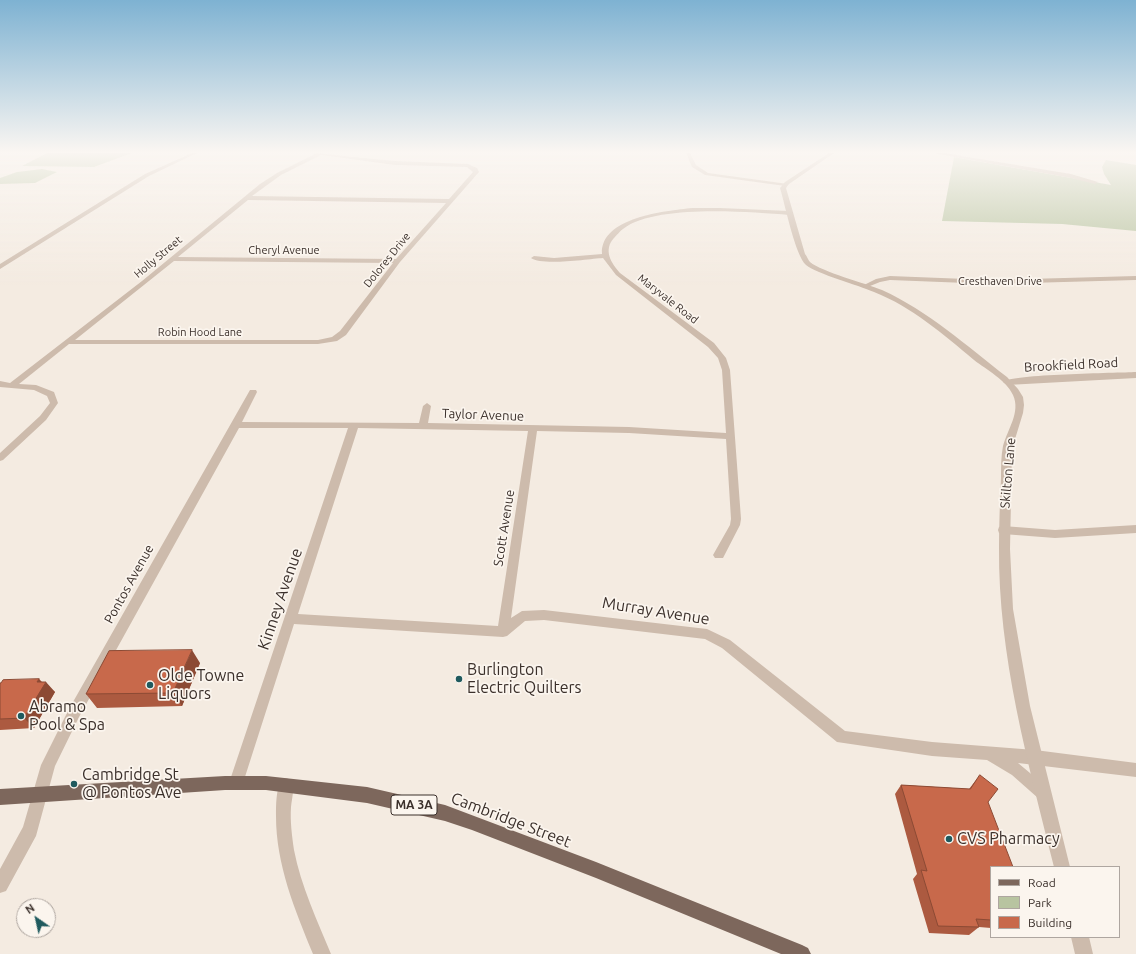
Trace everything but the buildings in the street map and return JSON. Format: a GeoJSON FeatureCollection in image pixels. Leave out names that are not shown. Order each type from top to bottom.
{"type":"FeatureCollection","features":[{"type":"Feature","properties":{"kind":"main road","name":"Cambridge Street"},"geometry":{"type":"LineString","coordinates":[[0,797],[236,783],[286,785],[367,795],[445,813],[596,870],[802,954]]}},
{"type":"Feature","properties":{"kind":"street"},"geometry":{"type":"LineString","coordinates":[[0,267],[111,198]]}},
{"type":"Feature","properties":{"kind":"street"},"geometry":{"type":"LineString","coordinates":[[247,198],[450,201]]}},
{"type":"Feature","properties":{"kind":"street","name":"Holly Street"},"geometry":{"type":"LineString","coordinates":[[12,385],[144,282],[247,198]]}},
{"type":"Feature","properties":{"kind":"street","name":"Dolores Drive"},"geometry":{"type":"LineString","coordinates":[[334,339],[343,333],[398,261],[453,198]]}},
{"type":"Feature","properties":{"kind":"street","name":"Skilton Lane"},"geometry":{"type":"LineString","coordinates":[[785,198],[802,254],[806,261],[819,269],[892,297],[916,311],[1007,382],[1016,394],[1021,407],[1009,436],[1007,449],[1003,530],[1005,583],[1011,640],[1035,757],[1062,866]]}},
{"type":"Feature","properties":{"kind":"street"},"geometry":{"type":"LineString","coordinates":[[534,258],[554,260],[606,256],[606,246],[614,233],[631,223],[653,215],[700,210],[789,213]]}},
{"type":"Feature","properties":{"kind":"street","name":"Maryvale Road"},"geometry":{"type":"LineString","coordinates":[[606,256],[609,264],[618,274],[711,345],[722,358],[727,387],[729,436],[736,522],[719,555]]}},
{"type":"Feature","properties":{"kind":"street","name":"Cheryl Avenue"},"geometry":{"type":"LineString","coordinates":[[171,259],[398,261]]}},
{"type":"Feature","properties":{"kind":"street","name":"Cresthaven Drive"},"geometry":{"type":"LineString","coordinates":[[865,286],[878,280],[890,278],[992,282],[1136,278]]}},
{"type":"Feature","properties":{"kind":"street","name":"Robin Hood Lane"},"geometry":{"type":"LineString","coordinates":[[67,342],[318,342],[334,339]]}},
{"type":"Feature","properties":{"kind":"street","name":"Brookfield Road"},"geometry":{"type":"LineString","coordinates":[[1007,382],[1136,375]]}},
{"type":"Feature","properties":{"kind":"street"},"geometry":{"type":"LineString","coordinates":[[0,384],[46,391],[52,396],[54,403],[43,418],[0,458]]}},
{"type":"Feature","properties":{"kind":"street","name":"Pontos Avenue"},"geometry":{"type":"LineString","coordinates":[[0,885],[30,830],[48,765],[74,713],[236,425],[252,392]]}},
{"type":"Feature","properties":{"kind":"street"},"geometry":{"type":"LineString","coordinates":[[423,426],[427,406]]}},
{"type":"Feature","properties":{"kind":"street","name":"Taylor Avenue"},"geometry":{"type":"LineString","coordinates":[[236,425],[354,425],[644,430],[729,436]]}},
{"type":"Feature","properties":{"kind":"street","name":"Kinney Avenue"},"geometry":{"type":"LineString","coordinates":[[236,783],[354,425]]}},
{"type":"Feature","properties":{"kind":"street","name":"Scott Avenue"},"geometry":{"type":"LineString","coordinates":[[503,632],[533,429]]}},
{"type":"Feature","properties":{"kind":"street"},"geometry":{"type":"LineString","coordinates":[[1003,530],[1055,534],[1136,530]]}},
{"type":"Feature","properties":{"kind":"street","name":"Murray Avenue"},"geometry":{"type":"LineString","coordinates":[[503,632],[522,616],[544,615],[707,634],[726,644],[842,738],[932,749],[1035,757],[1136,770]]}},
{"type":"Feature","properties":{"kind":"street"},"geometry":{"type":"LineString","coordinates":[[290,619],[503,632]]}},
{"type":"Feature","properties":{"kind":"street","name":"Murray Avenue"},"geometry":{"type":"LineString","coordinates":[[988,754],[1017,770],[1044,793]]}},
{"type":"Feature","properties":{"kind":"street"},"geometry":{"type":"LineString","coordinates":[[286,785],[283,817],[285,844],[301,904],[322,954]]}},
{"type":"Feature","properties":{"kind":"street"},"geometry":{"type":"LineString","coordinates":[[1080,938],[1084,954]]}},
{"type":"Feature","properties":{"kind":"green space"},"geometry":{"type":"Polygon","coordinates":[[[946,198],[1136,198],[1136,231],[1062,224],[942,221],[946,198]]]}},
{"type":"Feature","properties":{"kind":"place","name":"Burlington Electric Quilters"},"geometry":{"type":"Point","coordinates":[459,679]}},
{"type":"Feature","properties":{"kind":"place","name":"Olde Towne Liquors"},"geometry":{"type":"Point","coordinates":[150,685]}},
{"type":"Feature","properties":{"kind":"place","name":"Abramo Pool & Spa"},"geometry":{"type":"Point","coordinates":[21,716]}},
{"type":"Feature","properties":{"kind":"place","name":"Cambridge St @ Pontos Ave"},"geometry":{"type":"Point","coordinates":[74,784]}},
{"type":"Feature","properties":{"kind":"place","name":"CVS Pharmacy"},"geometry":{"type":"Point","coordinates":[949,839]}}]}
